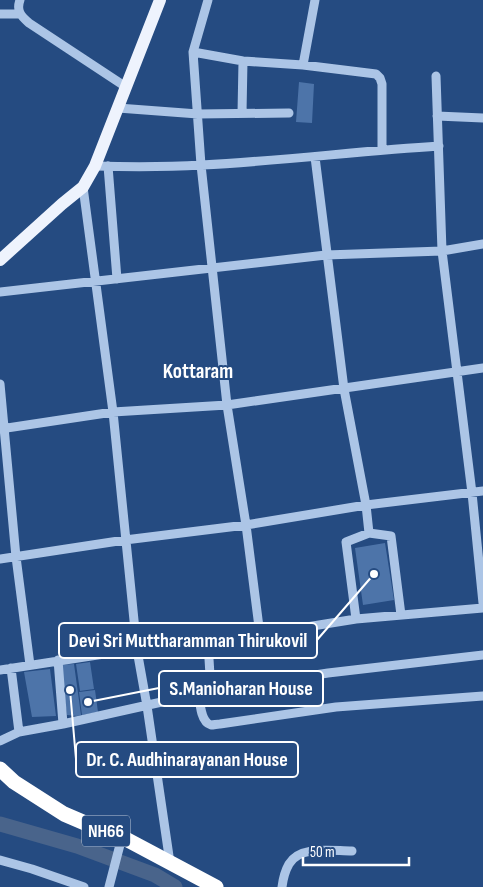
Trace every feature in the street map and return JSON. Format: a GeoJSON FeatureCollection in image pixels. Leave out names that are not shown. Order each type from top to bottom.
{"type":"FeatureCollection","features":[{"type":"Feature","properties":{"kind":"highway","name":"NH66"},"geometry":{"type":"LineString","coordinates":[[0,769],[14,782],[64,814],[85,824],[122,837],[216,887]]}},
{"type":"Feature","properties":{"kind":"main road"},"geometry":{"type":"LineString","coordinates":[[0,260],[83,187],[102,166],[118,108],[160,0]]}},
{"type":"Feature","properties":{"kind":"street"},"geometry":{"type":"LineString","coordinates":[[20,0],[18,4],[20,14],[29,23],[126,87]]}},
{"type":"Feature","properties":{"kind":"street"},"geometry":{"type":"LineString","coordinates":[[208,0],[193,52],[201,165],[226,405],[246,524],[260,635]]}},
{"type":"Feature","properties":{"kind":"street"},"geometry":{"type":"LineString","coordinates":[[303,65],[315,0]]}},
{"type":"Feature","properties":{"kind":"street"},"geometry":{"type":"LineString","coordinates":[[0,14],[20,14]]}},
{"type":"Feature","properties":{"kind":"street"},"geometry":{"type":"LineString","coordinates":[[193,52],[243,61],[303,65],[376,74],[382,84],[382,150]]}},
{"type":"Feature","properties":{"kind":"street"},"geometry":{"type":"LineString","coordinates":[[242,113],[243,61]]}},
{"type":"Feature","properties":{"kind":"street"},"geometry":{"type":"LineString","coordinates":[[436,76],[442,251],[472,493],[483,603]]}},
{"type":"Feature","properties":{"kind":"street"},"geometry":{"type":"LineString","coordinates":[[118,108],[198,114],[289,113]]}},
{"type":"Feature","properties":{"kind":"street"},"geometry":{"type":"LineString","coordinates":[[437,116],[483,118]]}},
{"type":"Feature","properties":{"kind":"street"},"geometry":{"type":"LineString","coordinates":[[117,279],[102,166],[201,165],[438,146]]}},
{"type":"Feature","properties":{"kind":"street"},"geometry":{"type":"LineString","coordinates":[[315,157],[344,389],[366,505],[369,533]]}},
{"type":"Feature","properties":{"kind":"street"},"geometry":{"type":"LineString","coordinates":[[83,187],[113,412],[137,650],[170,862]]}},
{"type":"Feature","properties":{"kind":"street"},"geometry":{"type":"LineString","coordinates":[[0,292],[326,256],[442,251],[483,244]]}},
{"type":"Feature","properties":{"kind":"street"},"geometry":{"type":"LineString","coordinates":[[2,428],[113,412],[226,405],[483,368]]}},
{"type":"Feature","properties":{"kind":"street"},"geometry":{"type":"LineString","coordinates":[[0,384],[2,428],[30,665]]}},
{"type":"Feature","properties":{"kind":"street"},"geometry":{"type":"LineString","coordinates":[[0,559],[366,505],[483,491]]}},
{"type":"Feature","properties":{"kind":"street"},"geometry":{"type":"LineString","coordinates":[[356,619],[346,542],[369,533],[391,536],[401,615]]}},
{"type":"Feature","properties":{"kind":"street"},"geometry":{"type":"LineString","coordinates":[[0,670],[58,660],[137,650],[208,644],[356,619],[483,608]]}},
{"type":"Feature","properties":{"kind":"street"},"geometry":{"type":"LineString","coordinates":[[208,644],[211,691]]}},
{"type":"Feature","properties":{"kind":"street"},"geometry":{"type":"LineString","coordinates":[[0,741],[19,732],[199,693],[328,673],[483,655]]}},
{"type":"Feature","properties":{"kind":"street"},"geometry":{"type":"LineString","coordinates":[[58,660],[63,724]]}},
{"type":"Feature","properties":{"kind":"street"},"geometry":{"type":"LineString","coordinates":[[11,668],[19,732]]}},
{"type":"Feature","properties":{"kind":"street"},"geometry":{"type":"LineString","coordinates":[[199,693],[202,714],[205,721],[210,725],[336,706],[483,696]]}},
{"type":"Feature","properties":{"kind":"street"},"geometry":{"type":"LineString","coordinates":[[109,887],[122,837]]}},
{"type":"Feature","properties":{"kind":"street"},"geometry":{"type":"LineString","coordinates":[[282,887],[288,865],[297,855],[310,851],[352,851]]}},
{"type":"Feature","properties":{"kind":"street"},"geometry":{"type":"LineString","coordinates":[[0,860],[84,887]]}},
{"type":"Feature","properties":{"kind":"building"},"geometry":{"type":"Polygon","coordinates":[[[299,82],[314,84],[312,123],[296,122],[299,82]]]}},
{"type":"Feature","properties":{"kind":"building"},"geometry":{"type":"Polygon","coordinates":[[[385,543],[394,600],[363,605],[355,548],[385,543]]]}},
{"type":"Feature","properties":{"kind":"building"},"geometry":{"type":"Polygon","coordinates":[[[90,662],[94,689],[80,691],[76,664],[90,662]]]}},
{"type":"Feature","properties":{"kind":"building"},"geometry":{"type":"Polygon","coordinates":[[[74,664],[81,715],[77,716],[67,715],[60,665],[74,664]]]}},
{"type":"Feature","properties":{"kind":"building"},"geometry":{"type":"Polygon","coordinates":[[[50,669],[56,716],[32,717],[24,672],[50,669]]]}},
{"type":"Feature","properties":{"kind":"building"},"geometry":{"type":"Polygon","coordinates":[[[95,690],[98,712],[82,715],[79,692],[95,690]]]}},
{"type":"Feature","properties":{"kind":"waterway"},"geometry":{"type":"LineString","coordinates":[[0,824],[77,846],[155,875],[175,887]]}},
{"type":"Feature","properties":{"kind":"place","name":"Devi Sri Muttharamman Thirukovil"},"geometry":{"type":"Point","coordinates":[374,574]}},
{"type":"Feature","properties":{"kind":"place","name":"Dr. C. Audhinarayanan House"},"geometry":{"type":"Point","coordinates":[70,690]}},
{"type":"Feature","properties":{"kind":"place","name":"S.Manioharan House"},"geometry":{"type":"Point","coordinates":[88,702]}},
{"type":"Feature","properties":{"kind":"district","name":"Kottaram"},"geometry":{"type":"Point","coordinates":[198,371]}}]}
